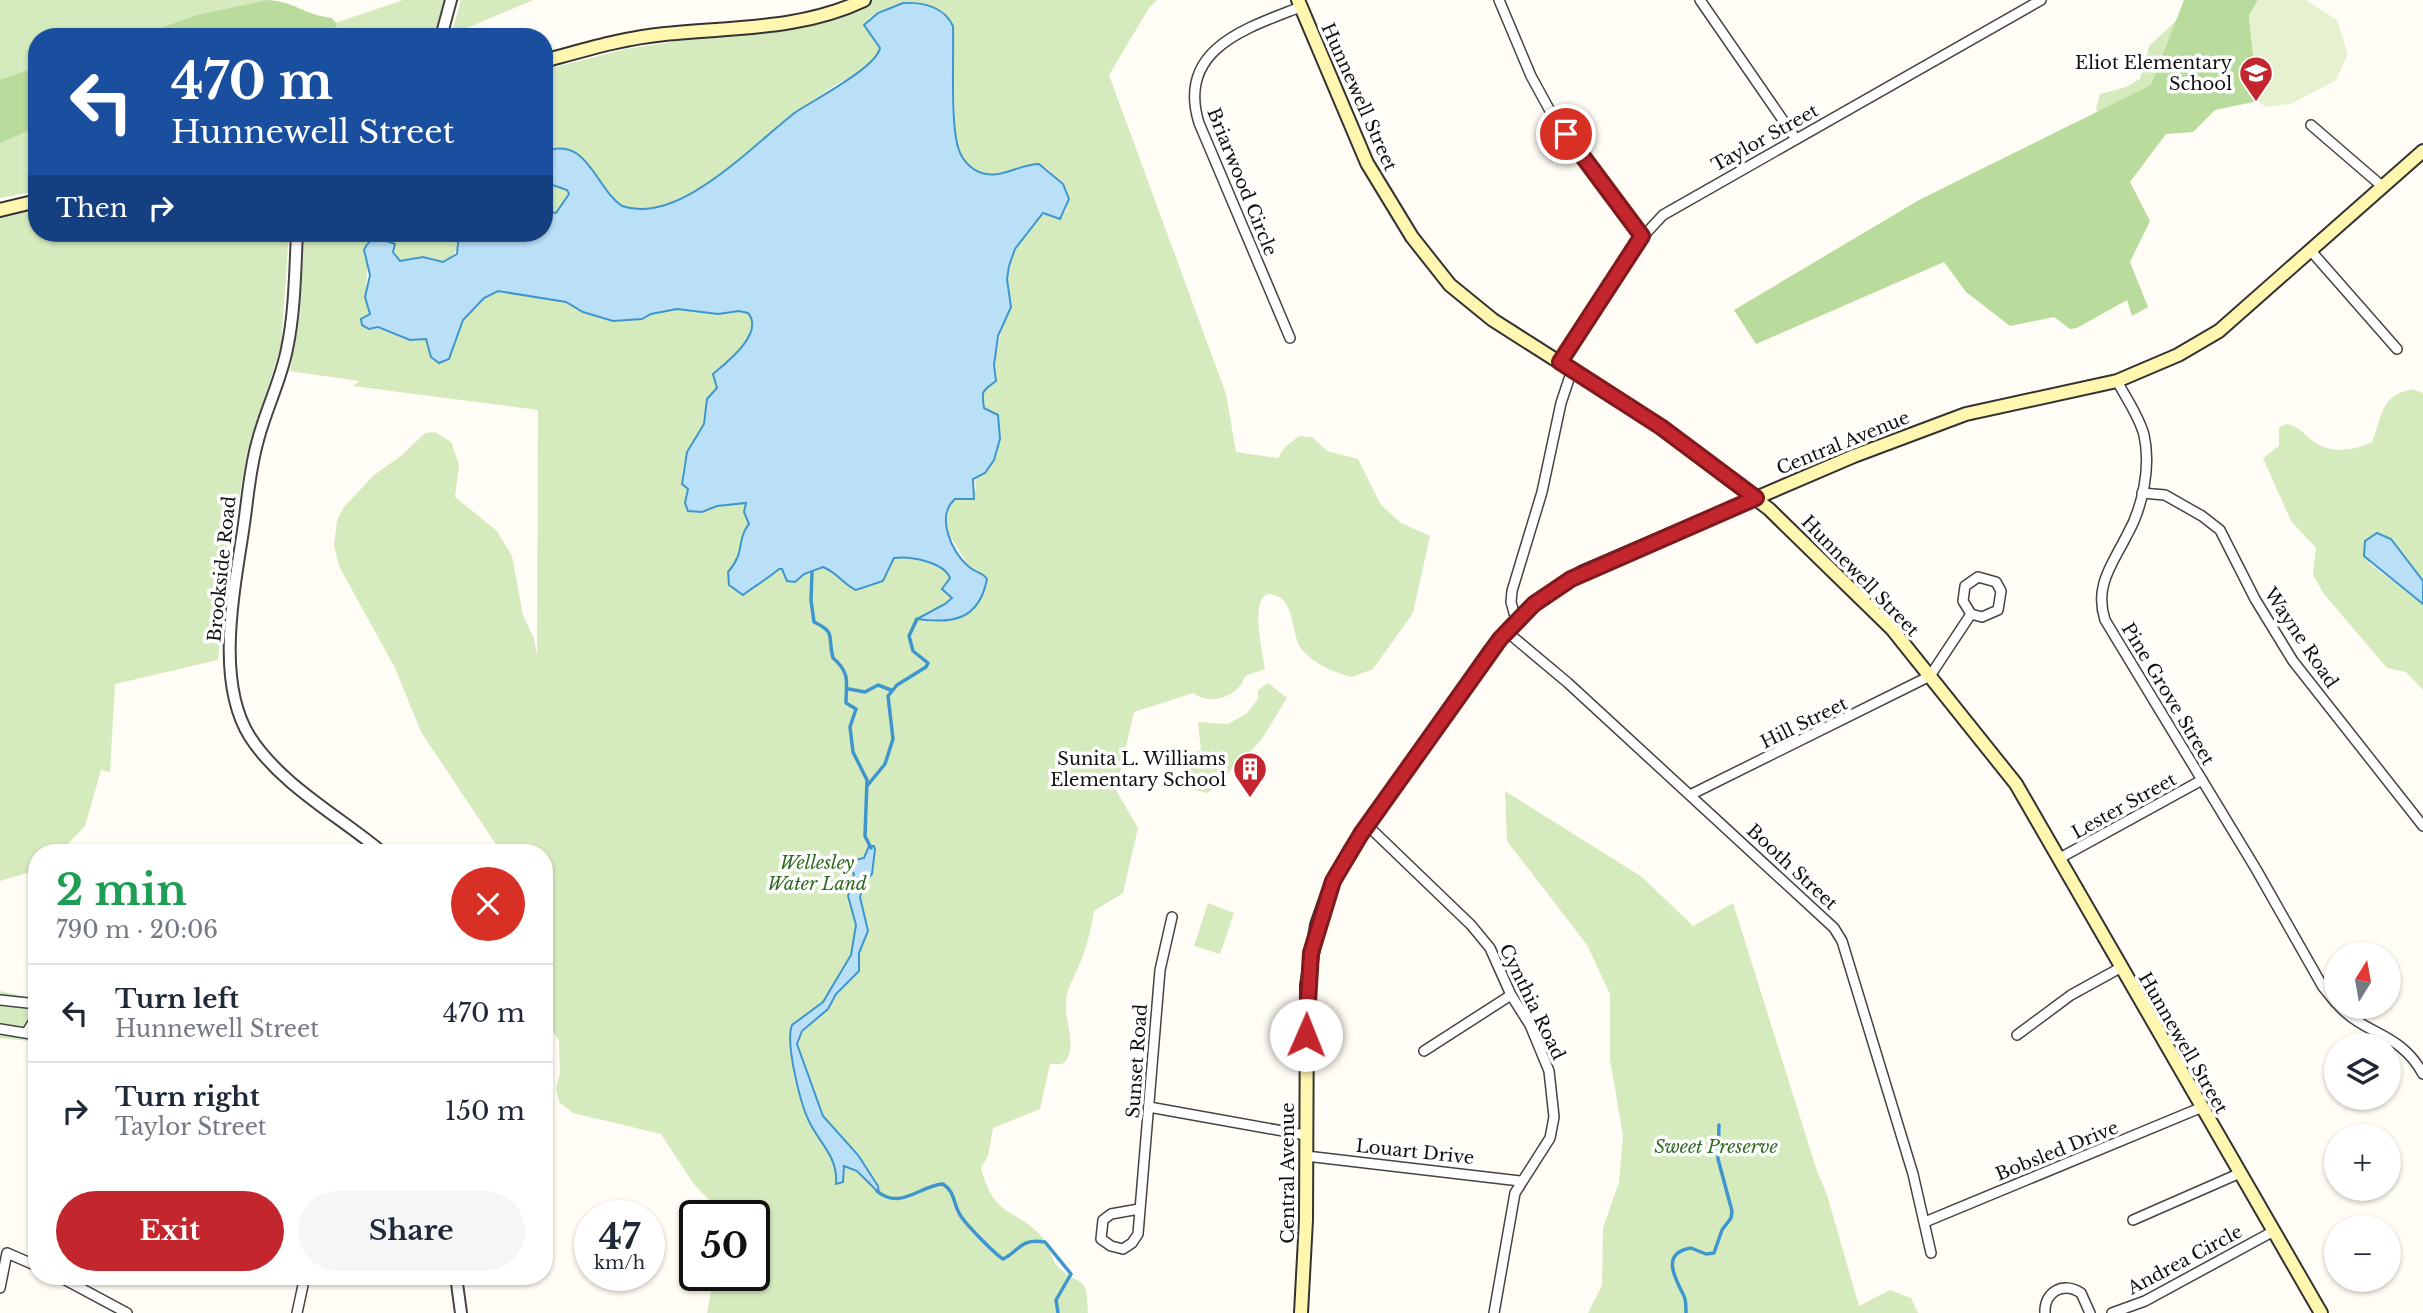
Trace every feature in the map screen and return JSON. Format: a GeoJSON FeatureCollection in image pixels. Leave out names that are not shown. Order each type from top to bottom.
{"type":"FeatureCollection","features":[{"type":"Feature","properties":{"kind":"main road"},"geometry":{"type":"LineString","coordinates":[[553,59],[662,34],[798,22],[864,0]]}},
{"type":"Feature","properties":{"kind":"main road","name":"Hunnewell Street"},"geometry":{"type":"LineString","coordinates":[[1299,3],[1362,153],[1412,237],[1450,285],[1471,304],[1655,423],[1756,498],[1870,606],[1930,676],[2015,784],[2320,1313]]}},
{"type":"Feature","properties":{"kind":"main road","name":"Central Avenue"},"geometry":{"type":"LineString","coordinates":[[1301,1313],[1306,1156],[1307,985],[1313,943],[1331,885],[1367,825],[1516,620],[1545,595],[1583,572],[1854,456],[1966,414],[2117,382],[2178,355],[2219,331],[2423,152]]}},
{"type":"Feature","properties":{"kind":"main road"},"geometry":{"type":"LineString","coordinates":[[0,211],[28,203]]}},
{"type":"Feature","properties":{"kind":"street"},"geometry":{"type":"LineString","coordinates":[[443,28],[451,0]]}},
{"type":"Feature","properties":{"kind":"street"},"geometry":{"type":"LineString","coordinates":[[1499,0],[1531,76],[1549,109],[1630,224],[1642,236]]}},
{"type":"Feature","properties":{"kind":"street"},"geometry":{"type":"LineString","coordinates":[[1700,0],[1796,139]]}},
{"type":"Feature","properties":{"kind":"street","name":"Taylor Street"},"geometry":{"type":"LineString","coordinates":[[1516,620],[1512,592],[1542,492],[1566,366],[1642,236],[1670,210],[2041,0]]}},
{"type":"Feature","properties":{"kind":"street","name":"Briarwood Circle"},"geometry":{"type":"LineString","coordinates":[[1290,338],[1199,123],[1194,101],[1200,72],[1216,48],[1243,30],[1299,3]]}},
{"type":"Feature","properties":{"kind":"street"},"geometry":{"type":"LineString","coordinates":[[2311,125],[2382,187]]}},
{"type":"Feature","properties":{"kind":"street","name":"Brookside Road"},"geometry":{"type":"LineString","coordinates":[[296,242],[290,334],[282,370],[256,448],[237,570],[230,649],[234,701],[249,736],[259,750],[287,777],[372,844]]}},
{"type":"Feature","properties":{"kind":"street"},"geometry":{"type":"LineString","coordinates":[[2311,251],[2397,349]]}},
{"type":"Feature","properties":{"kind":"street","name":"Pine Grove Street"},"geometry":{"type":"LineString","coordinates":[[2117,382],[2144,436],[2146,474],[2129,533],[2105,578],[2100,605],[2122,651],[2202,780],[2324,988]]}},
{"type":"Feature","properties":{"kind":"street","name":"Wayne Road"},"geometry":{"type":"LineString","coordinates":[[2142,493],[2165,495],[2202,516],[2220,530],[2255,599],[2287,652],[2423,826]]}},
{"type":"Feature","properties":{"kind":"street"},"geometry":{"type":"LineString","coordinates":[[1978,577],[1996,582],[2001,590],[1998,610],[1982,617],[1971,614],[1962,601],[1965,586],[1978,577]]}},
{"type":"Feature","properties":{"kind":"street"},"geometry":{"type":"LineString","coordinates":[[1930,676],[1971,614]]}},
{"type":"Feature","properties":{"kind":"street","name":"Booth Street"},"geometry":{"type":"LineString","coordinates":[[1506,631],[1561,676],[1822,915],[1842,941],[1925,1222],[1931,1253]]}},
{"type":"Feature","properties":{"kind":"street","name":"Hill Street"},"geometry":{"type":"LineString","coordinates":[[1690,795],[1930,676]]}},
{"type":"Feature","properties":{"kind":"street","name":"Lester Street"},"geometry":{"type":"LineString","coordinates":[[2060,858],[2202,780]]}},
{"type":"Feature","properties":{"kind":"street","name":"Cynthia Road"},"geometry":{"type":"LineString","coordinates":[[1367,825],[1471,925],[1490,948],[1511,995],[1530,1025],[1549,1071],[1554,1117],[1550,1138],[1520,1181],[1515,1193],[1494,1313]]}},
{"type":"Feature","properties":{"kind":"street","name":"Sunset Road"},"geometry":{"type":"LineString","coordinates":[[1139,1209],[1111,1214],[1103,1220],[1101,1239],[1111,1247],[1123,1249],[1132,1243],[1138,1234],[1160,964],[1172,917]]}},
{"type":"Feature","properties":{"kind":"street"},"geometry":{"type":"LineString","coordinates":[[2017,1035],[2080,989],[2120,968]]}},
{"type":"Feature","properties":{"kind":"street"},"geometry":{"type":"LineString","coordinates":[[1424,1051],[1511,995]]}},
{"type":"Feature","properties":{"kind":"street"},"geometry":{"type":"LineString","coordinates":[[0,1000],[28,1003]]}},
{"type":"Feature","properties":{"kind":"street","name":"Pine Grove Street"},"geometry":{"type":"LineString","coordinates":[[2354,1019],[2396,1041],[2423,1074]]}},
{"type":"Feature","properties":{"kind":"street"},"geometry":{"type":"LineString","coordinates":[[0,1029],[28,1033]]}},
{"type":"Feature","properties":{"kind":"street"},"geometry":{"type":"LineString","coordinates":[[1149,1107],[1306,1135]]}},
{"type":"Feature","properties":{"kind":"street","name":"Bobsled Drive"},"geometry":{"type":"LineString","coordinates":[[1925,1222],[2200,1108]]}},
{"type":"Feature","properties":{"kind":"street","name":"Louart Drive"},"geometry":{"type":"LineString","coordinates":[[1306,1156],[1520,1181]]}},
{"type":"Feature","properties":{"kind":"street"},"geometry":{"type":"LineString","coordinates":[[2133,1220],[2238,1174]]}},
{"type":"Feature","properties":{"kind":"street","name":"Andrea Circle"},"geometry":{"type":"LineString","coordinates":[[2112,1313],[2145,1301],[2272,1232]]}},
{"type":"Feature","properties":{"kind":"street"},"geometry":{"type":"LineString","coordinates":[[0,1288],[3,1251],[28,1262]]}},
{"type":"Feature","properties":{"kind":"street"},"geometry":{"type":"LineString","coordinates":[[75,1285],[127,1313]]}},
{"type":"Feature","properties":{"kind":"street"},"geometry":{"type":"LineString","coordinates":[[297,1313],[303,1285]]}},
{"type":"Feature","properties":{"kind":"street"},"geometry":{"type":"LineString","coordinates":[[457,1285],[461,1313]]}},
{"type":"Feature","properties":{"kind":"street"},"geometry":{"type":"LineString","coordinates":[[2045,1313],[2048,1297],[2054,1291],[2070,1287],[2081,1293],[2090,1313]]}},
{"type":"Feature","properties":{"kind":"green space"},"geometry":{"type":"Polygon","coordinates":[[[0,0],[266,0],[196,15],[160,28],[28,28],[28,193],[0,198],[0,0]]]}},
{"type":"Feature","properties":{"kind":"green space"},"geometry":{"type":"Polygon","coordinates":[[[266,0],[283,2],[332,18],[337,24],[335,28],[160,28],[196,15],[266,0]]]}},
{"type":"Feature","properties":{"kind":"green space"},"geometry":{"type":"Polygon","coordinates":[[[403,0],[445,0],[437,28],[321,28],[403,0]]]}},
{"type":"Feature","properties":{"kind":"green space"},"geometry":{"type":"Polygon","coordinates":[[[461,0],[533,0],[467,28],[453,28],[461,0]]]}},
{"type":"Feature","properties":{"kind":"green space","name":"Wellesley Water Land"},"geometry":{"type":"Polygon","coordinates":[[[868,0],[1157,0],[1149,8],[1109,75],[1226,394],[1236,452],[1278,458],[1284,448],[1299,436],[1312,437],[1327,451],[1358,459],[1381,505],[1401,523],[1430,536],[1413,613],[1373,669],[1352,677],[1313,660],[1299,644],[1284,601],[1267,594],[1262,599],[1258,617],[1265,669],[1245,676],[1237,689],[1223,697],[1207,699],[1193,693],[1134,712],[1116,790],[1138,828],[1123,893],[1094,911],[1085,951],[1067,993],[1070,1051],[1067,1060],[1050,1064],[1040,1109],[993,1128],[988,1156],[981,1168],[986,1184],[1000,1205],[1034,1229],[1044,1239],[1056,1265],[1085,1287],[1088,1313],[707,1313],[711,1291],[770,1291],[770,1200],[709,1200],[693,1183],[661,1134],[573,1113],[559,1102],[556,1088],[560,1073],[559,1041],[553,1031],[553,844],[496,844],[421,732],[395,668],[339,566],[334,545],[337,520],[344,507],[374,475],[401,456],[425,433],[435,432],[451,442],[459,465],[455,497],[497,531],[512,556],[523,615],[534,639],[537,655],[538,410],[353,386],[359,381],[290,371],[300,312],[304,242],[373,242],[366,288],[370,314],[363,317],[369,329],[380,329],[410,340],[426,340],[428,349],[452,353],[463,320],[484,298],[498,291],[566,302],[583,312],[613,321],[642,319],[651,314],[677,309],[718,314],[739,311],[751,315],[750,330],[743,346],[732,360],[720,369],[717,388],[706,403],[704,424],[687,452],[682,472],[688,494],[701,512],[717,506],[746,503],[744,512],[749,524],[734,564],[728,572],[730,584],[735,590],[747,594],[779,569],[782,569],[787,581],[795,582],[804,574],[823,567],[861,589],[888,574],[894,558],[909,558],[934,564],[950,578],[948,584],[943,587],[952,598],[918,619],[931,622],[974,611],[987,583],[986,576],[970,568],[945,528],[951,502],[976,490],[975,476],[985,473],[999,443],[997,420],[994,412],[984,408],[983,394],[996,381],[997,346],[1010,308],[1009,267],[1019,244],[1040,215],[1066,212],[1066,192],[1060,182],[1046,167],[1018,167],[1006,172],[984,174],[964,161],[959,151],[955,128],[953,27],[924,8],[904,6],[869,18],[880,48],[868,68],[805,105],[710,183],[664,206],[635,210],[622,206],[611,196],[574,152],[553,150],[553,68],[626,49],[736,32],[868,0]]]}},
{"type":"Feature","properties":{"kind":"green space"},"geometry":{"type":"Polygon","coordinates":[[[2184,0],[2258,0],[2249,16],[2258,101],[2215,110],[2193,132],[2166,134],[2130,182],[2150,221],[2130,262],[2148,307],[2132,316],[2127,300],[2077,328],[2070,329],[2054,317],[2010,326],[1966,292],[1944,262],[1756,344],[1734,310],[1919,200],[2151,85],[2184,0]]]}},
{"type":"Feature","properties":{"kind":"green space"},"geometry":{"type":"Polygon","coordinates":[[[2258,0],[2306,0],[2337,20],[2348,54],[2336,80],[2291,104],[2266,107],[2258,101],[2249,16],[2258,0]]]}},
{"type":"Feature","properties":{"kind":"green space"},"geometry":{"type":"Polygon","coordinates":[[[2178,19],[2174,71],[2100,116],[2096,108],[2100,94],[2126,87],[2140,79],[2149,46],[2178,19]]]}},
{"type":"Feature","properties":{"kind":"green space"},"geometry":{"type":"Polygon","coordinates":[[[28,70],[28,131],[0,143],[0,80],[28,70]]]}},
{"type":"Feature","properties":{"kind":"green space"},"geometry":{"type":"Polygon","coordinates":[[[553,185],[568,190],[566,200],[556,213],[553,212],[553,185]]]}},
{"type":"Feature","properties":{"kind":"green space"},"geometry":{"type":"Polygon","coordinates":[[[28,208],[28,242],[288,242],[281,346],[247,453],[225,580],[218,660],[115,684],[110,772],[101,770],[85,826],[68,844],[28,844],[28,873],[0,881],[0,213],[28,208]]]}},
{"type":"Feature","properties":{"kind":"green space","name":"Wellesley Water Land"},"geometry":{"type":"Polygon","coordinates":[[[390,242],[455,242],[458,249],[448,260],[417,259],[400,261],[390,242]]]}},
{"type":"Feature","properties":{"kind":"green space"},"geometry":{"type":"Polygon","coordinates":[[[2412,389],[2423,393],[2423,581],[2391,539],[2369,563],[2423,604],[2423,690],[2406,672],[2387,668],[2324,594],[2313,575],[2316,548],[2291,521],[2263,458],[2279,446],[2279,428],[2286,424],[2298,428],[2313,441],[2327,448],[2350,449],[2372,442],[2387,403],[2393,397],[2412,389]]]}},
{"type":"Feature","properties":{"kind":"green space"},"geometry":{"type":"Polygon","coordinates":[[[1268,683],[1287,698],[1261,740],[1243,760],[1239,758],[1222,783],[1207,793],[1195,790],[1182,774],[1178,754],[1201,751],[1198,722],[1228,724],[1246,714],[1258,699],[1258,690],[1268,683]]]}},
{"type":"Feature","properties":{"kind":"green space","name":"Sweet Preserve"},"geometry":{"type":"Polygon","coordinates":[[[1505,791],[1642,877],[1693,926],[1733,903],[1816,1168],[1827,1195],[1859,1306],[1890,1290],[1911,1298],[1918,1313],[1588,1313],[1602,1285],[1603,1228],[1619,1182],[1623,1136],[1610,1059],[1610,994],[1587,945],[1507,841],[1505,791]]]}},
{"type":"Feature","properties":{"kind":"green space"},"geometry":{"type":"Polygon","coordinates":[[[1208,903],[1234,913],[1220,954],[1194,946],[1208,903]]]}},
{"type":"Feature","properties":{"kind":"green space"},"geometry":{"type":"Polygon","coordinates":[[[0,991],[28,997],[28,1041],[0,1038],[0,991]]]}},
{"type":"Feature","properties":{"kind":"water"},"geometry":{"type":"Polygon","coordinates":[[[903,3],[918,4],[938,10],[953,26],[954,125],[959,150],[973,169],[993,174],[1039,164],[1063,184],[1069,199],[1060,219],[1043,213],[1015,249],[1009,266],[1007,279],[1011,307],[998,336],[994,365],[996,381],[983,394],[984,408],[998,415],[1000,439],[994,460],[985,473],[973,479],[974,499],[955,499],[946,515],[948,534],[957,553],[969,567],[987,579],[978,603],[971,611],[942,621],[917,619],[952,598],[942,589],[950,578],[947,572],[926,561],[909,558],[894,558],[883,581],[856,590],[823,567],[804,574],[795,582],[787,581],[782,569],[779,569],[743,595],[729,585],[728,572],[734,565],[749,524],[744,512],[746,503],[717,506],[702,512],[688,511],[685,503],[688,489],[682,484],[687,452],[704,424],[707,399],[717,388],[713,374],[748,338],[752,321],[748,313],[739,311],[718,314],[677,309],[651,314],[642,319],[613,321],[583,312],[566,302],[498,291],[484,298],[463,320],[449,359],[439,363],[431,357],[426,339],[410,340],[378,327],[369,329],[362,325],[361,319],[370,314],[365,297],[370,275],[364,250],[369,242],[395,244],[393,252],[400,261],[423,257],[443,262],[457,254],[457,242],[553,242],[553,212],[556,213],[569,194],[567,190],[553,185],[553,150],[559,148],[571,150],[580,156],[622,206],[644,209],[668,204],[715,178],[796,112],[868,65],[880,48],[864,25],[878,13],[903,3]]]}},
{"type":"Feature","properties":{"kind":"water"},"geometry":{"type":"Polygon","coordinates":[[[2377,533],[2391,539],[2423,581],[2423,604],[2364,556],[2365,541],[2377,533]]]}},
{"type":"Feature","properties":{"kind":"water"},"geometry":{"type":"Polygon","coordinates":[[[869,846],[874,846],[875,849],[872,874],[864,882],[860,897],[868,931],[859,953],[859,971],[836,994],[828,1009],[802,1031],[797,1044],[823,1116],[858,1155],[878,1186],[879,1193],[857,1171],[844,1166],[843,1182],[836,1184],[832,1159],[811,1125],[803,1105],[795,1075],[790,1034],[792,1025],[823,1002],[851,955],[856,925],[848,896],[854,874],[851,870],[845,874],[841,871],[851,861],[864,858],[869,846]]]}},
{"type":"Feature","properties":{"kind":"waterway"},"geometry":{"type":"LineString","coordinates":[[812,572],[811,600],[814,622],[829,632],[833,658],[845,674],[846,703],[856,709],[850,727],[853,752],[867,780],[865,836],[871,848]]}},
{"type":"Feature","properties":{"kind":"waterway"},"geometry":{"type":"LineString","coordinates":[[867,786],[885,764],[893,739],[888,696],[897,685],[926,667],[928,663],[913,651],[909,636],[917,619]]}},
{"type":"Feature","properties":{"kind":"waterway"},"geometry":{"type":"LineString","coordinates":[[849,689],[865,692],[878,685],[891,690]]}},
{"type":"Feature","properties":{"kind":"waterway"},"geometry":{"type":"LineString","coordinates":[[1686,1313],[1685,1298],[1674,1274],[1673,1261],[1681,1251],[1691,1248],[1706,1254],[1714,1253],[1722,1230],[1731,1218],[1732,1211],[1718,1159],[1719,1125]]}},
{"type":"Feature","properties":{"kind":"waterway"},"geometry":{"type":"LineString","coordinates":[[877,1191],[886,1196],[902,1198],[943,1184],[950,1190],[959,1213],[967,1224],[1003,1259],[1025,1244],[1045,1242],[1071,1274],[1056,1300],[1058,1313]]}},
{"type":"Feature","properties":{"kind":"place","name":"Eliot Elementary School"},"geometry":{"type":"Point","coordinates":[2256,103]}},
{"type":"Feature","properties":{"kind":"place","name":"Sunita L. Williams Elementary School"},"geometry":{"type":"Point","coordinates":[1250,799]}},
{"type":"Feature","properties":{"kind":"route"},"geometry":{"type":"LineString","coordinates":[[1306,1035],[1311,953],[1321,911],[1333,881],[1361,834],[1500,639],[1534,604],[1571,579],[1756,498],[1661,427],[1560,362],[1642,236],[1630,224],[1566,134]]}}]}
